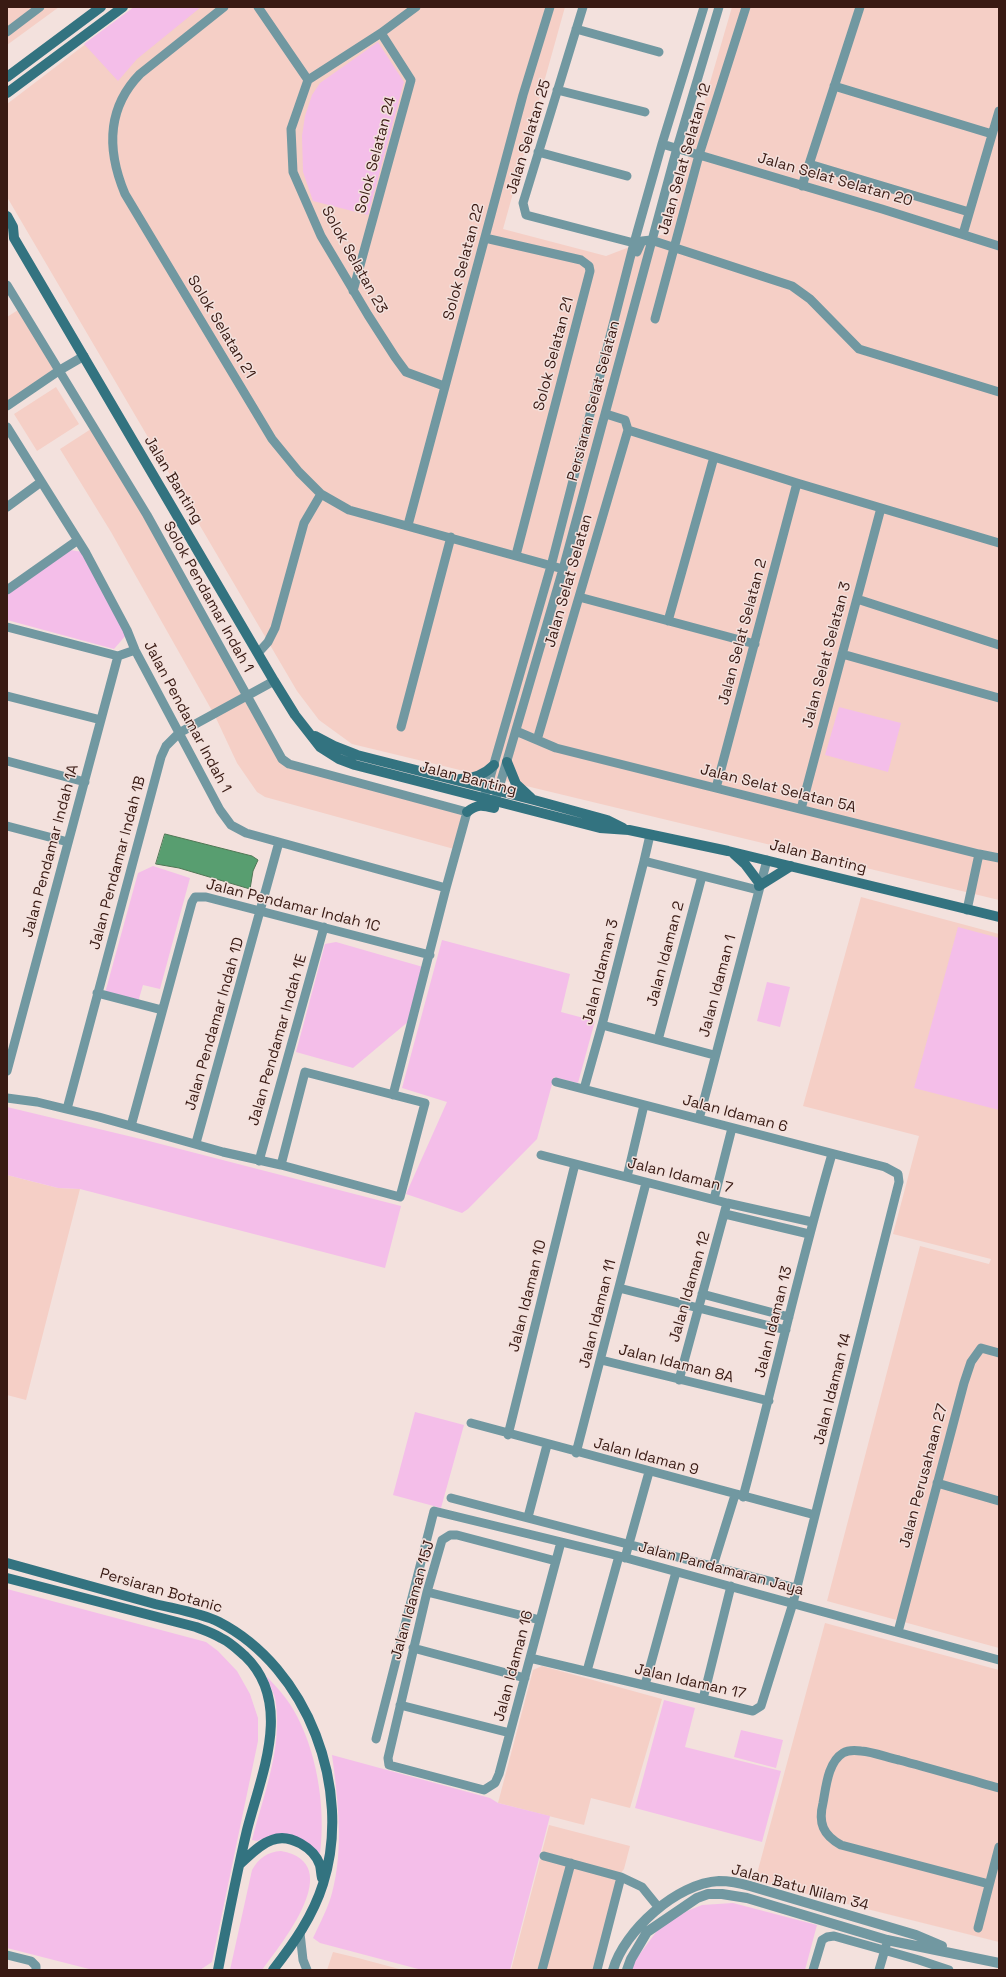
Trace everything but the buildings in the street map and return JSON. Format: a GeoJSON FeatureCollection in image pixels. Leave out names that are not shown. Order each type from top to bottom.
{"type":"FeatureCollection","features":[{"type":"Feature","properties":{"kind":"main road"},"geometry":{"type":"LineString","coordinates":[[7,77],[101,7]]}},
{"type":"Feature","properties":{"kind":"main road"},"geometry":{"type":"LineString","coordinates":[[7,93],[122,7]]}},
{"type":"Feature","properties":{"kind":"main road","name":"Jalan Banting"},"geometry":{"type":"LineString","coordinates":[[7,216],[13,227],[10,236],[84,356],[274,681],[295,715],[320,747],[339,759],[350,763],[486,793],[497,796],[532,811],[605,829],[629,830],[728,851],[999,917]]}},
{"type":"Feature","properties":{"kind":"main road","name":"Jalan Banting"},"geometry":{"type":"LineString","coordinates":[[311,734],[324,742],[352,753],[450,779],[486,793]]}},
{"type":"Feature","properties":{"kind":"main road"},"geometry":{"type":"LineString","coordinates":[[507,762],[516,784],[534,800]]}},
{"type":"Feature","properties":{"kind":"main road"},"geometry":{"type":"LineString","coordinates":[[450,779],[478,776],[487,772],[494,765]]}},
{"type":"Feature","properties":{"kind":"main road","name":"Jalan Banting"},"geometry":{"type":"LineString","coordinates":[[497,796],[534,800],[607,820],[629,830]]}},
{"type":"Feature","properties":{"kind":"main road"},"geometry":{"type":"LineString","coordinates":[[467,812],[474,806],[481,804],[509,811],[532,811]]}},
{"type":"Feature","properties":{"kind":"main road"},"geometry":{"type":"LineString","coordinates":[[728,851],[745,864],[759,887],[791,866]]}},
{"type":"Feature","properties":{"kind":"main road","name":"Persiaran Botanic"},"geometry":{"type":"LineString","coordinates":[[7,1564],[217,1620],[250,1641],[297,1694],[317,1736],[325,1766],[332,1828],[330,1852],[323,1883],[313,1909],[300,1934],[273,1970]]}},
{"type":"Feature","properties":{"kind":"main road","name":"Persiaran Botanic"},"geometry":{"type":"LineString","coordinates":[[7,1578],[196,1627],[222,1638],[235,1647],[252,1663],[263,1680],[268,1694],[272,1728],[268,1752],[240,1864],[218,1970]]}},
{"type":"Feature","properties":{"kind":"main road"},"geometry":{"type":"LineString","coordinates":[[240,1864],[255,1850],[272,1840],[289,1839],[297,1842],[313,1854],[320,1865],[323,1883]]}},
{"type":"Feature","properties":{"kind":"street"},"geometry":{"type":"LineString","coordinates":[[7,32],[40,7]]}},
{"type":"Feature","properties":{"kind":"street","name":"Solok Selatan 21"},"geometry":{"type":"LineString","coordinates":[[224,7],[140,74],[130,84],[116,112],[112,147],[119,180],[125,194],[272,439],[298,472],[321,494],[349,510],[408,525],[563,569]]}},
{"type":"Feature","properties":{"kind":"street"},"geometry":{"type":"LineString","coordinates":[[258,7],[308,80],[381,33],[416,7]]}},
{"type":"Feature","properties":{"kind":"street","name":"Solok Selatan 22"},"geometry":{"type":"LineString","coordinates":[[408,525],[523,94],[550,7]]}},
{"type":"Feature","properties":{"kind":"street","name":"Jalan Selatan 25"},"geometry":{"type":"LineString","coordinates":[[583,7],[523,203],[526,215],[634,243]]}},
{"type":"Feature","properties":{"kind":"street","name":"Persiaran Selat Selatan"},"geometry":{"type":"LineString","coordinates":[[486,793],[551,566],[634,243],[662,144],[704,7]]}},
{"type":"Feature","properties":{"kind":"street","name":"Persiaran Selat Selatan"},"geometry":{"type":"LineString","coordinates":[[497,796],[606,414],[651,240],[719,7]]}},
{"type":"Feature","properties":{"kind":"street","name":"Jalan Selat Selatan 12"},"geometry":{"type":"LineString","coordinates":[[655,320],[699,155],[746,7]]}},
{"type":"Feature","properties":{"kind":"street"},"geometry":{"type":"LineString","coordinates":[[802,186],[860,7]]}},
{"type":"Feature","properties":{"kind":"street"},"geometry":{"type":"LineString","coordinates":[[576,29],[659,52]]}},
{"type":"Feature","properties":{"kind":"street","name":"Solok Selatan 24"},"geometry":{"type":"LineString","coordinates":[[353,291],[411,80],[381,33]]}},
{"type":"Feature","properties":{"kind":"street","name":"Solok Selatan 23"},"geometry":{"type":"LineString","coordinates":[[308,80],[290,129],[292,172],[321,236],[353,291],[406,372],[444,386]]}},
{"type":"Feature","properties":{"kind":"street"},"geometry":{"type":"LineString","coordinates":[[834,86],[992,134]]}},
{"type":"Feature","properties":{"kind":"street"},"geometry":{"type":"LineString","coordinates":[[557,90],[645,112]]}},
{"type":"Feature","properties":{"kind":"street"},"geometry":{"type":"LineString","coordinates":[[963,234],[999,111]]}},
{"type":"Feature","properties":{"kind":"street","name":"Jalan Selat Selatan 20"},"geometry":{"type":"LineString","coordinates":[[662,144],[999,246]]}},
{"type":"Feature","properties":{"kind":"street"},"geometry":{"type":"LineString","coordinates":[[538,152],[627,176]]}},
{"type":"Feature","properties":{"kind":"street"},"geometry":{"type":"LineString","coordinates":[[809,164],[969,212]]}},
{"type":"Feature","properties":{"kind":"street","name":"Solok Selatan 21"},"geometry":{"type":"LineString","coordinates":[[485,238],[581,260],[589,266],[590,271],[516,555]]}},
{"type":"Feature","properties":{"kind":"street"},"geometry":{"type":"LineString","coordinates":[[626,276],[633,266],[640,244],[645,240],[651,240],[792,286],[810,299],[859,348],[999,392]]}},
{"type":"Feature","properties":{"kind":"street","name":"Solok Pendamar Indah 1"},"geometry":{"type":"LineString","coordinates":[[7,285],[147,515],[282,759],[289,764],[467,812]]}},
{"type":"Feature","properties":{"kind":"street"},"geometry":{"type":"LineString","coordinates":[[7,406],[60,370],[84,356]]}},
{"type":"Feature","properties":{"kind":"street"},"geometry":{"type":"LineString","coordinates":[[606,414],[625,420],[628,430],[797,483],[999,543]]}},
{"type":"Feature","properties":{"kind":"street","name":"Jalan Pendamar Indah 1"},"geometry":{"type":"LineString","coordinates":[[7,428],[86,553],[124,624],[135,650],[220,810],[231,825],[246,833],[446,888]]}},
{"type":"Feature","properties":{"kind":"street","name":"Jalan Selat Selatan"},"geometry":{"type":"LineString","coordinates":[[537,740],[628,430]]}},
{"type":"Feature","properties":{"kind":"street"},"geometry":{"type":"LineString","coordinates":[[668,621],[714,457]]}},
{"type":"Feature","properties":{"kind":"street"},"geometry":{"type":"LineString","coordinates":[[7,507],[41,482]]}},
{"type":"Feature","properties":{"kind":"street","name":"Jalan Selat Selatan 2"},"geometry":{"type":"LineString","coordinates":[[716,788],[797,483]]}},
{"type":"Feature","properties":{"kind":"street"},"geometry":{"type":"LineString","coordinates":[[258,652],[268,642],[275,628],[304,523],[321,494]]}},
{"type":"Feature","properties":{"kind":"street","name":"Jalan Selat Selatan 3"},"geometry":{"type":"LineString","coordinates":[[801,809],[881,508]]}},
{"type":"Feature","properties":{"kind":"street"},"geometry":{"type":"LineString","coordinates":[[402,727],[451,537]]}},
{"type":"Feature","properties":{"kind":"street"},"geometry":{"type":"LineString","coordinates":[[7,590],[78,540]]}},
{"type":"Feature","properties":{"kind":"street"},"geometry":{"type":"LineString","coordinates":[[579,597],[755,644]]}},
{"type":"Feature","properties":{"kind":"street"},"geometry":{"type":"LineString","coordinates":[[857,599],[999,645]]}},
{"type":"Feature","properties":{"kind":"street"},"geometry":{"type":"LineString","coordinates":[[7,627],[118,656],[135,650]]}},
{"type":"Feature","properties":{"kind":"street"},"geometry":{"type":"LineString","coordinates":[[842,654],[999,698]]}},
{"type":"Feature","properties":{"kind":"street","name":"Jalan Pendamar Indah 1A"},"geometry":{"type":"LineString","coordinates":[[7,1071],[118,656]]}},
{"type":"Feature","properties":{"kind":"street","name":"Jalan Pendamar Indah 1B"},"geometry":{"type":"LineString","coordinates":[[67,1110],[161,757],[166,746],[179,733],[274,681]]}},
{"type":"Feature","properties":{"kind":"street"},"geometry":{"type":"LineString","coordinates":[[7,696],[101,720]]}},
{"type":"Feature","properties":{"kind":"street","name":"Jalan Selat Selatan 5A"},"geometry":{"type":"LineString","coordinates":[[516,731],[556,748],[999,858]]}},
{"type":"Feature","properties":{"kind":"street"},"geometry":{"type":"LineString","coordinates":[[7,761],[84,782]]}},
{"type":"Feature","properties":{"kind":"street"},"geometry":{"type":"LineString","coordinates":[[394,1095],[446,888],[467,812]]}},
{"type":"Feature","properties":{"kind":"street"},"geometry":{"type":"LineString","coordinates":[[7,826],[68,842]]}},
{"type":"Feature","properties":{"kind":"street","name":"Jalan Idaman 3"},"geometry":{"type":"LineString","coordinates":[[584,1089],[602,1025],[650,835]]}},
{"type":"Feature","properties":{"kind":"street","name":"Jalan Pendamar Indah 1D"},"geometry":{"type":"LineString","coordinates":[[196,1143],[279,842]]}},
{"type":"Feature","properties":{"kind":"street"},"geometry":{"type":"LineString","coordinates":[[966,910],[979,854]]}},
{"type":"Feature","properties":{"kind":"street","name":"Jalan Idaman 1"},"geometry":{"type":"LineString","coordinates":[[699,1119],[714,1054],[767,860]]}},
{"type":"Feature","properties":{"kind":"street"},"geometry":{"type":"LineString","coordinates":[[644,862],[702,876],[759,887]]}},
{"type":"Feature","properties":{"kind":"street","name":"Jalan Idaman 2"},"geometry":{"type":"LineString","coordinates":[[658,1040],[702,876]]}},
{"type":"Feature","properties":{"kind":"street","name":"Jalan Pendamar Indah 1C"},"geometry":{"type":"LineString","coordinates":[[131,1126],[192,902],[195,897],[206,897],[430,955]]}},
{"type":"Feature","properties":{"kind":"street","name":"Jalan Pendamar Indah 1E"},"geometry":{"type":"LineString","coordinates":[[259,1161],[324,928]]}},
{"type":"Feature","properties":{"kind":"street"},"geometry":{"type":"LineString","coordinates":[[98,993],[162,1010]]}},
{"type":"Feature","properties":{"kind":"street"},"geometry":{"type":"LineString","coordinates":[[602,1025],[714,1054]]}},
{"type":"Feature","properties":{"kind":"street"},"geometry":{"type":"LineString","coordinates":[[7,1098],[37,1102],[400,1197],[425,1104],[304,1072],[281,1165]]}},
{"type":"Feature","properties":{"kind":"street","name":"Jalan Idaman 6"},"geometry":{"type":"LineString","coordinates":[[556,1082],[893,1170],[898,1174],[899,1182]]}},
{"type":"Feature","properties":{"kind":"street"},"geometry":{"type":"LineString","coordinates":[[627,1177],[644,1105]]}},
{"type":"Feature","properties":{"kind":"street"},"geometry":{"type":"LineString","coordinates":[[714,1199],[732,1128]]}},
{"type":"Feature","properties":{"kind":"street","name":"Jalan Idaman 13"},"geometry":{"type":"LineString","coordinates":[[713,1566],[739,1496],[769,1401],[812,1222],[832,1154]]}},
{"type":"Feature","properties":{"kind":"street","name":"Jalan Idaman 7"},"geometry":{"type":"LineString","coordinates":[[541,1155],[646,1183],[812,1222]]}},
{"type":"Feature","properties":{"kind":"street","name":"Jalan Idaman 10"},"geometry":{"type":"LineString","coordinates":[[508,1434],[575,1164]]}},
{"type":"Feature","properties":{"kind":"street","name":"Jalan Idaman 14"},"geometry":{"type":"LineString","coordinates":[[793,1603],[899,1182]]}},
{"type":"Feature","properties":{"kind":"street","name":"Jalan Idaman 11"},"geometry":{"type":"LineString","coordinates":[[576,1453],[646,1183]]}},
{"type":"Feature","properties":{"kind":"street","name":"Jalan Idaman 12"},"geometry":{"type":"LineString","coordinates":[[678,1380],[727,1203]]}},
{"type":"Feature","properties":{"kind":"street","name":"Jalan Idaman 7"},"geometry":{"type":"LineString","coordinates":[[725,1214],[809,1234]]}},
{"type":"Feature","properties":{"kind":"street"},"geometry":{"type":"LineString","coordinates":[[619,1288],[786,1330]]}},
{"type":"Feature","properties":{"kind":"street"},"geometry":{"type":"LineString","coordinates":[[702,1294],[789,1316]]}},
{"type":"Feature","properties":{"kind":"street","name":"Jalan Perusahaan 27"},"geometry":{"type":"LineString","coordinates":[[898,1632],[964,1383],[971,1362],[981,1348],[999,1353]]}},
{"type":"Feature","properties":{"kind":"street","name":"Jalan Idaman 8A"},"geometry":{"type":"LineString","coordinates":[[601,1360],[769,1401]]}},
{"type":"Feature","properties":{"kind":"street","name":"Jalan Idaman 9"},"geometry":{"type":"LineString","coordinates":[[471,1423],[576,1453],[815,1515]]}},
{"type":"Feature","properties":{"kind":"street"},"geometry":{"type":"LineString","coordinates":[[528,1517],[547,1445]]}},
{"type":"Feature","properties":{"kind":"street"},"geometry":{"type":"LineString","coordinates":[[587,1671],[622,1557],[630,1543],[649,1472]]}},
{"type":"Feature","properties":{"kind":"street"},"geometry":{"type":"LineString","coordinates":[[937,1483],[999,1501]]}},
{"type":"Feature","properties":{"kind":"street","name":"Jalan Pandamaran Jaya"},"geometry":{"type":"LineString","coordinates":[[451,1498],[630,1543],[796,1588]]}},
{"type":"Feature","properties":{"kind":"street","name":"Jalan Pandamaran Jaya"},"geometry":{"type":"LineString","coordinates":[[376,1739],[434,1511],[622,1557],[999,1660]]}},
{"type":"Feature","properties":{"kind":"street","name":"Jalan Idaman 15J"},"geometry":{"type":"LineString","coordinates":[[484,1790],[393,1767],[387,1762],[427,1592],[440,1544],[442,1540],[450,1535],[556,1561]]}},
{"type":"Feature","properties":{"kind":"street","name":"Jalan Idaman 16"},"geometry":{"type":"LineString","coordinates":[[484,1790],[497,1779],[561,1542]]}},
{"type":"Feature","properties":{"kind":"street"},"geometry":{"type":"LineString","coordinates":[[645,1685],[676,1572]]}},
{"type":"Feature","properties":{"kind":"street"},"geometry":{"type":"LineString","coordinates":[[703,1699],[731,1586]]}},
{"type":"Feature","properties":{"kind":"street"},"geometry":{"type":"LineString","coordinates":[[427,1592],[540,1620]]}},
{"type":"Feature","properties":{"kind":"street","name":"Jalan Idaman 17"},"geometry":{"type":"LineString","coordinates":[[530,1658],[753,1711],[757,1710],[761,1706],[793,1603]]}},
{"type":"Feature","properties":{"kind":"street"},"geometry":{"type":"LineString","coordinates":[[414,1648],[525,1678]]}},
{"type":"Feature","properties":{"kind":"street"},"geometry":{"type":"LineString","coordinates":[[400,1706],[510,1733]]}},
{"type":"Feature","properties":{"kind":"street"},"geometry":{"type":"LineString","coordinates":[[989,1884],[841,1845],[832,1840],[824,1832],[820,1813],[831,1767],[842,1753],[849,1750],[861,1751],[922,1766],[999,1788]]}},
{"type":"Feature","properties":{"kind":"street"},"geometry":{"type":"LineString","coordinates":[[978,1928],[999,1847]]}},
{"type":"Feature","properties":{"kind":"street"},"geometry":{"type":"LineString","coordinates":[[544,1856],[622,1876],[642,1887],[659,1908]]}},
{"type":"Feature","properties":{"kind":"street"},"geometry":{"type":"LineString","coordinates":[[542,1970],[571,1863]]}},
{"type":"Feature","properties":{"kind":"street"},"geometry":{"type":"LineString","coordinates":[[597,1970],[622,1876]]}},
{"type":"Feature","properties":{"kind":"street","name":"Jalan Batu Nilam 34"},"geometry":{"type":"LineString","coordinates":[[613,1970],[623,1946],[647,1917],[690,1889],[719,1881],[735,1882],[750,1886],[916,1935],[966,1955]]}},
{"type":"Feature","properties":{"kind":"street","name":"Jalan Batu Nilam 34"},"geometry":{"type":"LineString","coordinates":[[627,1970],[631,1959],[647,1932],[682,1907],[697,1898],[708,1894],[732,1894],[809,1915],[887,1940],[999,1963]]}},
{"type":"Feature","properties":{"kind":"street"},"geometry":{"type":"LineString","coordinates":[[659,1908],[682,1907]]}},
{"type":"Feature","properties":{"kind":"street"},"geometry":{"type":"LineString","coordinates":[[647,1932],[659,1908]]}},
{"type":"Feature","properties":{"kind":"street"},"geometry":{"type":"LineString","coordinates":[[852,1917],[861,1923],[888,1932],[879,1970]]}},
{"type":"Feature","properties":{"kind":"street"},"geometry":{"type":"LineString","coordinates":[[300,1934],[303,1960],[307,1970]]}},
{"type":"Feature","properties":{"kind":"street"},"geometry":{"type":"LineString","coordinates":[[887,1940],[899,1935],[916,1935]]}},
{"type":"Feature","properties":{"kind":"street"},"geometry":{"type":"LineString","coordinates":[[813,1970],[822,1940],[827,1937],[834,1936],[949,1970]]}},
{"type":"Feature","properties":{"kind":"street"},"geometry":{"type":"LineString","coordinates":[[7,1955],[31,1962],[36,1966],[36,1970]]}},
{"type":"Feature","properties":{"kind":"shaded area"},"geometry":{"type":"Polygon","coordinates":[[[7,7],[59,7],[7,45],[7,7]]]}},
{"type":"Feature","properties":{"kind":"shaded area"},"geometry":{"type":"Polygon","coordinates":[[[134,7],[565,7],[503,229],[606,256],[666,233],[732,7],[999,7],[999,900],[352,744],[319,720],[297,691],[7,197],[7,104],[134,7]]]}},
{"type":"Feature","properties":{"kind":"shaded area"},"geometry":{"type":"Polygon","coordinates":[[[134,7],[201,7],[137,59],[118,81],[84,44],[134,7]]]}},
{"type":"Feature","properties":{"kind":"shaded area"},"geometry":{"type":"Polygon","coordinates":[[[378,42],[404,82],[368,215],[313,201],[303,172],[302,136],[305,116],[312,95],[320,83],[378,42]]]}},
{"type":"Feature","properties":{"kind":"shaded area"},"geometry":{"type":"Polygon","coordinates":[[[18,310],[55,369],[7,402],[7,317],[18,310]]]}},
{"type":"Feature","properties":{"kind":"shaded area"},"geometry":{"type":"Polygon","coordinates":[[[56,387],[79,424],[37,451],[14,414],[56,387]]]}},
{"type":"Feature","properties":{"kind":"shaded area"},"geometry":{"type":"Polygon","coordinates":[[[91,429],[146,519],[280,761],[464,814],[454,849],[265,797],[257,792],[237,763],[215,716],[111,532],[60,449],[91,429]]]}},
{"type":"Feature","properties":{"kind":"shaded area"},"geometry":{"type":"Polygon","coordinates":[[[70,550],[83,552],[127,634],[114,649],[7,620],[7,595],[70,550]]]}},
{"type":"Feature","properties":{"kind":"shaded area"},"geometry":{"type":"Polygon","coordinates":[[[839,707],[901,723],[888,772],[825,755],[839,707]]]}},
{"type":"Feature","properties":{"kind":"shaded area"},"geometry":{"type":"Polygon","coordinates":[[[165,834],[252,856],[258,860],[253,871],[250,889],[179,868],[156,864],[165,834]]]}},
{"type":"Feature","properties":{"kind":"shaded area"},"geometry":{"type":"Polygon","coordinates":[[[153,866],[190,878],[160,989],[143,985],[138,1002],[105,993],[138,873],[153,866]]]}},
{"type":"Feature","properties":{"kind":"shaded area"},"geometry":{"type":"Polygon","coordinates":[[[861,897],[999,934],[999,1648],[827,1601],[920,1246],[989,1264],[991,1259],[893,1234],[919,1136],[803,1106],[861,897]]]}},
{"type":"Feature","properties":{"kind":"shaded area"},"geometry":{"type":"Polygon","coordinates":[[[958,927],[999,938],[999,1110],[914,1088],[958,927]]]}},
{"type":"Feature","properties":{"kind":"shaded area"},"geometry":{"type":"Polygon","coordinates":[[[442,940],[570,974],[561,1012],[595,1021],[578,1083],[554,1077],[537,1139],[468,1209],[462,1213],[406,1194],[447,1102],[402,1088],[442,940]]]}},
{"type":"Feature","properties":{"kind":"shaded area"},"geometry":{"type":"Polygon","coordinates":[[[336,942],[423,967],[409,1021],[353,1068],[296,1052],[325,944],[336,942]]]}},
{"type":"Feature","properties":{"kind":"shaded area"},"geometry":{"type":"Polygon","coordinates":[[[767,982],[790,987],[780,1027],[757,1021],[767,982]]]}},
{"type":"Feature","properties":{"kind":"shaded area"},"geometry":{"type":"Polygon","coordinates":[[[7,1107],[145,1140],[401,1206],[385,1268],[80,1189],[58,1188],[7,1175],[7,1107]]]}},
{"type":"Feature","properties":{"kind":"shaded area"},"geometry":{"type":"Polygon","coordinates":[[[7,1175],[58,1188],[80,1189],[26,1400],[7,1395],[7,1175]]]}},
{"type":"Feature","properties":{"kind":"shaded area"},"geometry":{"type":"Polygon","coordinates":[[[415,1412],[464,1425],[441,1508],[393,1495],[415,1412]]]}},
{"type":"Feature","properties":{"kind":"shaded area"},"geometry":{"type":"Polygon","coordinates":[[[7,1589],[206,1642],[218,1651],[237,1671],[250,1694],[258,1718],[258,1741],[212,1962],[200,1970],[93,1970],[7,1948],[7,1589]]]}},
{"type":"Feature","properties":{"kind":"shaded area"},"geometry":{"type":"Polygon","coordinates":[[[825,1623],[999,1670],[999,1942],[755,1881],[825,1623]]]}},
{"type":"Feature","properties":{"kind":"shaded area"},"geometry":{"type":"Polygon","coordinates":[[[542,1666],[662,1699],[630,1808],[591,1798],[584,1825],[498,1803],[533,1670],[542,1666]]]}},
{"type":"Feature","properties":{"kind":"shaded area"},"geometry":{"type":"Polygon","coordinates":[[[266,1676],[281,1692],[293,1709],[308,1742],[314,1761],[318,1779],[322,1817],[320,1854],[305,1842],[272,1835],[257,1841],[252,1840],[270,1773],[276,1738],[277,1721],[275,1701],[266,1676]]]}},
{"type":"Feature","properties":{"kind":"shaded area"},"geometry":{"type":"Polygon","coordinates":[[[664,1700],[695,1708],[685,1747],[781,1771],[762,1842],[635,1808],[664,1700]]]}},
{"type":"Feature","properties":{"kind":"shaded area"},"geometry":{"type":"Polygon","coordinates":[[[741,1730],[783,1740],[776,1768],[734,1757],[741,1730]]]}},
{"type":"Feature","properties":{"kind":"shaded area"},"geometry":{"type":"Polygon","coordinates":[[[332,1755],[490,1798],[498,1803],[550,1816],[510,1970],[422,1970],[320,1943],[313,1938],[324,1916],[332,1893],[338,1859],[339,1824],[332,1755]]]}},
{"type":"Feature","properties":{"kind":"shaded area"},"geometry":{"type":"Polygon","coordinates":[[[549,1825],[630,1846],[624,1869],[620,1874],[594,1970],[511,1970],[549,1825]]]}},
{"type":"Feature","properties":{"kind":"shaded area"},"geometry":{"type":"Polygon","coordinates":[[[281,1851],[300,1858],[309,1871],[309,1887],[304,1905],[294,1924],[262,1970],[230,1970],[252,1870],[264,1856],[281,1851]]]}},
{"type":"Feature","properties":{"kind":"shaded area"},"geometry":{"type":"Polygon","coordinates":[[[733,1903],[817,1925],[805,1970],[630,1970],[631,1966],[659,1928],[687,1911],[702,1905],[733,1903]]]}},
{"type":"Feature","properties":{"kind":"shaded area"},"geometry":{"type":"Polygon","coordinates":[[[333,1952],[358,1958],[403,1970],[327,1970],[333,1952]]]}}]}
